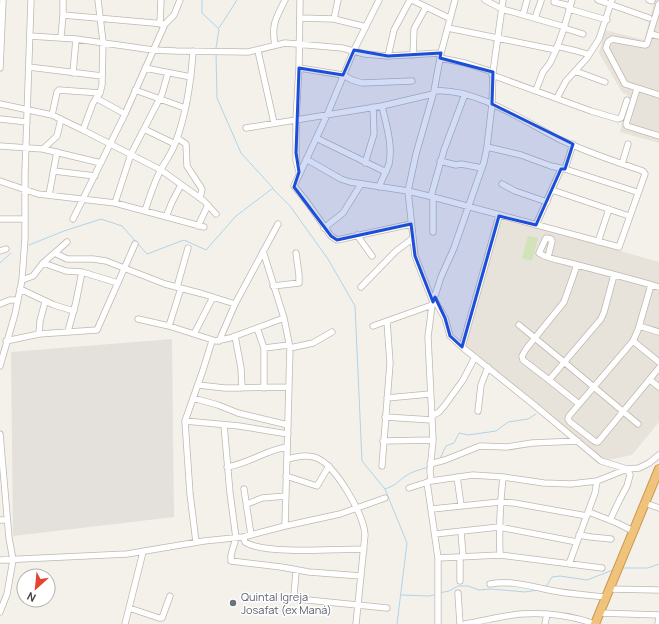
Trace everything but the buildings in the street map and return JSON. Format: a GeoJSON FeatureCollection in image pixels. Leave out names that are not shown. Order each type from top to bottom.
{"type":"FeatureCollection","features":[{"type":"Feature","properties":{"kind":"highway"},"geometry":{"type":"LineString","coordinates":[[595,624],[659,469]]}},
{"type":"Feature","properties":{"kind":"street"},"geometry":{"type":"LineString","coordinates":[[0,68],[3,0]]}},
{"type":"Feature","properties":{"kind":"street"},"geometry":{"type":"LineString","coordinates":[[0,366],[6,337],[18,300],[22,280],[31,0]]}},
{"type":"Feature","properties":{"kind":"street"},"geometry":{"type":"LineString","coordinates":[[61,37],[63,15],[62,0]]}},
{"type":"Feature","properties":{"kind":"street"},"geometry":{"type":"LineString","coordinates":[[83,130],[96,98],[102,89],[103,42],[98,0]]}},
{"type":"Feature","properties":{"kind":"street"},"geometry":{"type":"LineString","coordinates":[[72,219],[84,199],[125,114],[153,50],[162,24],[161,0]]}},
{"type":"Feature","properties":{"kind":"street"},"geometry":{"type":"LineString","coordinates":[[63,15],[162,24],[174,15],[180,0]]}},
{"type":"Feature","properties":{"kind":"street"},"geometry":{"type":"LineString","coordinates":[[275,45],[273,29],[276,17],[284,0]]}},
{"type":"Feature","properties":{"kind":"street"},"geometry":{"type":"LineString","coordinates":[[299,172],[296,160],[296,119],[300,44],[300,0]]}},
{"type":"Feature","properties":{"kind":"street"},"geometry":{"type":"LineString","coordinates":[[334,19],[338,0]]}},
{"type":"Feature","properties":{"kind":"street"},"geometry":{"type":"LineString","coordinates":[[379,0],[354,50],[327,115],[299,172],[294,188],[307,202],[330,236],[337,240],[411,224]]}},
{"type":"Feature","properties":{"kind":"street"},"geometry":{"type":"LineString","coordinates":[[388,56],[394,30],[411,0],[449,18]]}},
{"type":"Feature","properties":{"kind":"street"},"geometry":{"type":"LineString","coordinates":[[455,0],[440,55],[434,93],[416,154],[408,191],[415,258],[433,302],[445,318],[450,336],[601,461],[627,469],[630,475],[627,486],[615,507],[610,520]]}},
{"type":"Feature","properties":{"kind":"street"},"geometry":{"type":"LineString","coordinates":[[485,0],[502,9],[584,34]]}},
{"type":"Feature","properties":{"kind":"street"},"geometry":{"type":"LineString","coordinates":[[438,624],[438,558],[429,482],[433,440],[428,337],[433,302],[469,206],[482,168],[487,147],[492,104],[492,74],[503,0]]}},
{"type":"Feature","properties":{"kind":"street"},"geometry":{"type":"LineString","coordinates":[[523,15],[527,0]]}},
{"type":"Feature","properties":{"kind":"street"},"geometry":{"type":"LineString","coordinates":[[536,90],[543,72],[550,63],[557,48],[565,27],[572,0]]}},
{"type":"Feature","properties":{"kind":"street"},"geometry":{"type":"LineString","coordinates":[[598,0],[611,2],[634,14],[649,18]]}},
{"type":"Feature","properties":{"kind":"street"},"geometry":{"type":"LineString","coordinates":[[535,18],[541,1]]}},
{"type":"Feature","properties":{"kind":"street"},"geometry":{"type":"LineString","coordinates":[[554,2],[606,20]]}},
{"type":"Feature","properties":{"kind":"street"},"geometry":{"type":"LineString","coordinates":[[557,98],[563,86],[589,56],[599,40],[611,2]]}},
{"type":"Feature","properties":{"kind":"street"},"geometry":{"type":"LineString","coordinates":[[659,4],[658,12],[647,44],[645,45],[612,39],[608,42],[606,48],[623,82],[637,89],[659,94]]}},
{"type":"Feature","properties":{"kind":"street"},"geometry":{"type":"LineString","coordinates":[[413,54],[414,28],[426,7]]}},
{"type":"Feature","properties":{"kind":"street"},"geometry":{"type":"LineString","coordinates":[[300,18],[334,19],[366,27]]}},
{"type":"Feature","properties":{"kind":"street"},"geometry":{"type":"LineString","coordinates":[[448,28],[497,38],[568,50],[577,50],[589,56]]}},
{"type":"Feature","properties":{"kind":"street"},"geometry":{"type":"LineString","coordinates":[[651,34],[659,36]]}},
{"type":"Feature","properties":{"kind":"street"},"geometry":{"type":"LineString","coordinates":[[30,36],[76,38],[153,50],[248,52],[258,51],[285,43],[342,48],[365,54],[388,56],[413,54],[440,55],[618,119],[621,118],[626,100]]}},
{"type":"Feature","properties":{"kind":"street"},"geometry":{"type":"LineString","coordinates":[[73,73],[76,38]]}},
{"type":"Feature","properties":{"kind":"street"},"geometry":{"type":"LineString","coordinates":[[145,211],[161,170],[176,141],[185,108],[191,77],[193,51]]}},
{"type":"Feature","properties":{"kind":"street"},"geometry":{"type":"LineString","coordinates":[[258,51],[274,124]]}},
{"type":"Feature","properties":{"kind":"street"},"geometry":{"type":"LineString","coordinates":[[29,67],[102,76]]}},
{"type":"Feature","properties":{"kind":"street"},"geometry":{"type":"LineString","coordinates":[[145,68],[191,77]]}},
{"type":"Feature","properties":{"kind":"street"},"geometry":{"type":"LineString","coordinates":[[299,68],[343,76],[362,83],[412,81]]}},
{"type":"Feature","properties":{"kind":"street"},"geometry":{"type":"LineString","coordinates":[[575,71],[605,82]]}},
{"type":"Feature","properties":{"kind":"street"},"geometry":{"type":"LineString","coordinates":[[115,203],[131,154],[159,99],[168,73]]}},
{"type":"Feature","properties":{"kind":"street"},"geometry":{"type":"LineString","coordinates":[[637,89],[626,124],[627,126],[659,136]]}},
{"type":"Feature","properties":{"kind":"street"},"geometry":{"type":"LineString","coordinates":[[52,115],[59,90],[100,93]]}},
{"type":"Feature","properties":{"kind":"street"},"geometry":{"type":"LineString","coordinates":[[135,90],[185,108]]}},
{"type":"Feature","properties":{"kind":"street"},"geometry":{"type":"LineString","coordinates":[[246,128],[382,106],[434,93],[449,91],[465,94],[492,104],[562,140],[645,172],[618,247],[499,216],[432,196],[360,184],[341,179],[306,159]]}},
{"type":"Feature","properties":{"kind":"street"},"geometry":{"type":"LineString","coordinates":[[433,232],[432,196],[440,161],[465,94]]}},
{"type":"Feature","properties":{"kind":"street"},"geometry":{"type":"LineString","coordinates":[[96,98],[125,114]]}},
{"type":"Feature","properties":{"kind":"street"},"geometry":{"type":"LineString","coordinates":[[0,104],[52,115],[131,154],[161,170],[200,198],[216,214]]}},
{"type":"Feature","properties":{"kind":"street"},"geometry":{"type":"LineString","coordinates":[[379,187],[386,172],[390,146],[382,106]]}},
{"type":"Feature","properties":{"kind":"street"},"geometry":{"type":"LineString","coordinates":[[365,163],[374,134],[373,107]]}},
{"type":"Feature","properties":{"kind":"street"},"geometry":{"type":"LineString","coordinates":[[0,119],[27,122]]}},
{"type":"Feature","properties":{"kind":"street"},"geometry":{"type":"LineString","coordinates":[[43,149],[57,136],[61,119]]}},
{"type":"Feature","properties":{"kind":"street"},"geometry":{"type":"LineString","coordinates":[[144,130],[186,144],[187,166],[202,189],[200,198]]}},
{"type":"Feature","properties":{"kind":"street"},"geometry":{"type":"LineString","coordinates":[[316,138],[386,172]]}},
{"type":"Feature","properties":{"kind":"street"},"geometry":{"type":"LineString","coordinates":[[536,225],[563,169],[573,144]]}},
{"type":"Feature","properties":{"kind":"street"},"geometry":{"type":"LineString","coordinates":[[622,164],[628,144]]}},
{"type":"Feature","properties":{"kind":"street"},"geometry":{"type":"LineString","coordinates":[[0,146],[43,149],[101,163]]}},
{"type":"Feature","properties":{"kind":"street"},"geometry":{"type":"LineString","coordinates":[[487,147],[637,192]]}},
{"type":"Feature","properties":{"kind":"street"},"geometry":{"type":"LineString","coordinates":[[49,195],[57,152]]}},
{"type":"Feature","properties":{"kind":"street"},"geometry":{"type":"LineString","coordinates":[[440,161],[456,165],[461,164],[482,168]]}},
{"type":"Feature","properties":{"kind":"street"},"geometry":{"type":"LineString","coordinates":[[54,171],[95,176]]}},
{"type":"Feature","properties":{"kind":"street"},"geometry":{"type":"LineString","coordinates":[[0,182],[49,195],[115,203],[204,227]]}},
{"type":"Feature","properties":{"kind":"street"},"geometry":{"type":"LineString","coordinates":[[324,228],[343,212],[356,194],[360,184]]}},
{"type":"Feature","properties":{"kind":"street"},"geometry":{"type":"LineString","coordinates":[[502,184],[516,191],[547,202]]}},
{"type":"Feature","properties":{"kind":"street"},"geometry":{"type":"LineString","coordinates":[[166,217],[181,185]]}},
{"type":"Feature","properties":{"kind":"street"},"geometry":{"type":"LineString","coordinates":[[552,190],[629,216]]}},
{"type":"Feature","properties":{"kind":"street"},"geometry":{"type":"LineString","coordinates":[[198,226],[208,205]]}},
{"type":"Feature","properties":{"kind":"street"},"geometry":{"type":"LineString","coordinates":[[598,242],[609,209]]}},
{"type":"Feature","properties":{"kind":"street"},"geometry":{"type":"LineString","coordinates":[[462,347],[499,216]]}},
{"type":"Feature","properties":{"kind":"street"},"geometry":{"type":"LineString","coordinates":[[0,219],[25,219]]}},
{"type":"Feature","properties":{"kind":"street"},"geometry":{"type":"LineString","coordinates":[[219,341],[235,304],[278,224]]}},
{"type":"Feature","properties":{"kind":"street"},"geometry":{"type":"LineString","coordinates":[[357,235],[372,256]]}},
{"type":"Feature","properties":{"kind":"street"},"geometry":{"type":"LineString","coordinates":[[360,287],[396,251],[412,239]]}},
{"type":"Feature","properties":{"kind":"street"},"geometry":{"type":"LineString","coordinates":[[22,280],[34,276],[43,263],[67,242]]}},
{"type":"Feature","properties":{"kind":"street"},"geometry":{"type":"LineString","coordinates":[[6,337],[68,331],[97,330],[135,244]]}},
{"type":"Feature","properties":{"kind":"street"},"geometry":{"type":"LineString","coordinates":[[170,326],[188,248]]}},
{"type":"Feature","properties":{"kind":"street"},"geometry":{"type":"LineString","coordinates":[[263,251],[284,318],[290,346],[285,526]]}},
{"type":"Feature","properties":{"kind":"street"},"geometry":{"type":"LineString","coordinates":[[55,253],[67,258],[100,260],[165,284],[213,296],[235,304]]}},
{"type":"Feature","properties":{"kind":"street"},"geometry":{"type":"LineString","coordinates":[[273,286],[299,283],[296,253]]}},
{"type":"Feature","properties":{"kind":"street"},"geometry":{"type":"LineString","coordinates":[[548,257],[659,287]]}},
{"type":"Feature","properties":{"kind":"street"},"geometry":{"type":"LineString","coordinates":[[43,263],[66,270],[82,272],[118,283]]}},
{"type":"Feature","properties":{"kind":"street"},"geometry":{"type":"LineString","coordinates":[[577,265],[564,302],[523,352],[522,356],[523,360],[579,404]]}},
{"type":"Feature","properties":{"kind":"street"},"geometry":{"type":"LineString","coordinates":[[68,331],[74,311],[82,272]]}},
{"type":"Feature","properties":{"kind":"street"},"geometry":{"type":"LineString","coordinates":[[549,380],[602,316],[614,275]]}},
{"type":"Feature","properties":{"kind":"street"},"geometry":{"type":"LineString","coordinates":[[651,284],[639,326],[633,340],[568,419],[596,442],[598,442],[659,368]]}},
{"type":"Feature","properties":{"kind":"street"},"geometry":{"type":"LineString","coordinates":[[20,289],[45,302],[74,311]]}},
{"type":"Feature","properties":{"kind":"street"},"geometry":{"type":"LineString","coordinates":[[194,334],[213,296]]}},
{"type":"Feature","properties":{"kind":"street"},"geometry":{"type":"LineString","coordinates":[[0,304],[10,300],[18,300]]}},
{"type":"Feature","properties":{"kind":"street"},"geometry":{"type":"LineString","coordinates":[[39,334],[45,302]]}},
{"type":"Feature","properties":{"kind":"street"},"geometry":{"type":"LineString","coordinates":[[373,326],[433,302]]}},
{"type":"Feature","properties":{"kind":"street"},"geometry":{"type":"LineString","coordinates":[[138,319],[170,326],[212,341],[219,341],[284,318]]}},
{"type":"Feature","properties":{"kind":"street"},"geometry":{"type":"LineString","coordinates":[[382,466],[390,355],[387,321]]}},
{"type":"Feature","properties":{"kind":"street"},"geometry":{"type":"LineString","coordinates":[[519,325],[638,424]]}},
{"type":"Feature","properties":{"kind":"street"},"geometry":{"type":"LineString","coordinates":[[639,326],[659,332]]}},
{"type":"Feature","properties":{"kind":"street"},"geometry":{"type":"LineString","coordinates":[[257,328],[264,348],[264,388]]}},
{"type":"Feature","properties":{"kind":"street"},"geometry":{"type":"LineString","coordinates":[[264,348],[313,343],[332,332]]}},
{"type":"Feature","properties":{"kind":"street"},"geometry":{"type":"LineString","coordinates":[[235,336],[241,368],[242,388]]}},
{"type":"Feature","properties":{"kind":"street"},"geometry":{"type":"LineString","coordinates":[[633,340],[659,362]]}},
{"type":"Feature","properties":{"kind":"street"},"geometry":{"type":"LineString","coordinates":[[196,542],[190,494],[185,421],[204,370],[212,341]]}},
{"type":"Feature","properties":{"kind":"street"},"geometry":{"type":"LineString","coordinates":[[385,417],[432,418],[445,405],[463,380],[475,357]]}},
{"type":"Feature","properties":{"kind":"street"},"geometry":{"type":"LineString","coordinates":[[478,412],[481,385],[488,367]]}},
{"type":"Feature","properties":{"kind":"street"},"geometry":{"type":"LineString","coordinates":[[650,380],[659,387]]}},
{"type":"Feature","properties":{"kind":"street"},"geometry":{"type":"LineString","coordinates":[[198,385],[242,388],[289,387]]}},
{"type":"Feature","properties":{"kind":"street"},"geometry":{"type":"LineString","coordinates":[[387,398],[430,394]]}},
{"type":"Feature","properties":{"kind":"street"},"geometry":{"type":"LineString","coordinates":[[193,398],[218,405],[238,413],[288,425]]}},
{"type":"Feature","properties":{"kind":"street"},"geometry":{"type":"LineString","coordinates":[[185,421],[239,426],[288,434]]}},
{"type":"Feature","properties":{"kind":"street"},"geometry":{"type":"LineString","coordinates":[[224,425],[227,467],[236,538],[231,555],[231,561],[281,567],[296,571],[361,576]]}},
{"type":"Feature","properties":{"kind":"street"},"geometry":{"type":"LineString","coordinates":[[0,434],[7,520],[13,560],[7,594],[0,612]]}},
{"type":"Feature","properties":{"kind":"street"},"geometry":{"type":"LineString","coordinates":[[383,441],[433,440]]}},
{"type":"Feature","properties":{"kind":"street"},"geometry":{"type":"LineString","coordinates":[[430,464],[445,460],[480,446],[507,447],[532,443],[578,441]]}},
{"type":"Feature","properties":{"kind":"street"},"geometry":{"type":"LineString","coordinates":[[227,467],[242,464],[279,448],[287,447]]}},
{"type":"Feature","properties":{"kind":"street"},"geometry":{"type":"LineString","coordinates":[[409,488],[429,482],[473,475],[503,477],[544,483],[571,484],[597,481],[627,469],[639,468],[649,463],[659,455]]}},
{"type":"Feature","properties":{"kind":"street"},"geometry":{"type":"LineString","coordinates":[[287,459],[310,456],[324,462],[339,478],[358,509],[364,527],[364,548],[356,624]]}},
{"type":"Feature","properties":{"kind":"street"},"geometry":{"type":"LineString","coordinates":[[286,476],[317,486],[329,466]]}},
{"type":"Feature","properties":{"kind":"street"},"geometry":{"type":"LineString","coordinates":[[457,477],[461,505]]}},
{"type":"Feature","properties":{"kind":"street"},"geometry":{"type":"LineString","coordinates":[[500,555],[498,527],[503,477]]}},
{"type":"Feature","properties":{"kind":"street"},"geometry":{"type":"LineString","coordinates":[[570,564],[595,493],[597,481]]}},
{"type":"Feature","properties":{"kind":"street"},"geometry":{"type":"LineString","coordinates":[[244,489],[248,504],[251,535]]}},
{"type":"Feature","properties":{"kind":"street"},"geometry":{"type":"LineString","coordinates":[[248,504],[262,498],[286,496]]}},
{"type":"Feature","properties":{"kind":"street"},"geometry":{"type":"LineString","coordinates":[[0,560],[143,552],[196,542],[243,538],[285,526],[358,509],[385,498]]}},
{"type":"Feature","properties":{"kind":"street"},"geometry":{"type":"LineString","coordinates":[[432,509],[500,502],[521,504],[588,514],[610,520],[633,531]]}},
{"type":"Feature","properties":{"kind":"street"},"geometry":{"type":"LineString","coordinates":[[645,503],[659,508]]}},
{"type":"Feature","properties":{"kind":"street"},"geometry":{"type":"LineString","coordinates":[[0,520],[7,520]]}},
{"type":"Feature","properties":{"kind":"street"},"geometry":{"type":"LineString","coordinates":[[435,534],[498,527],[577,542]]}},
{"type":"Feature","properties":{"kind":"street"},"geometry":{"type":"LineString","coordinates":[[460,581],[461,530]]}},
{"type":"Feature","properties":{"kind":"street"},"geometry":{"type":"LineString","coordinates":[[579,535],[611,539]]}},
{"type":"Feature","properties":{"kind":"street"},"geometry":{"type":"LineString","coordinates":[[243,538],[245,542],[250,545],[274,549],[322,550],[364,548]]}},
{"type":"Feature","properties":{"kind":"street"},"geometry":{"type":"LineString","coordinates":[[125,624],[143,552]]}},
{"type":"Feature","properties":{"kind":"street"},"geometry":{"type":"LineString","coordinates":[[438,558],[500,555],[602,568]]}},
{"type":"Feature","properties":{"kind":"street"},"geometry":{"type":"LineString","coordinates":[[296,571],[294,595],[298,599],[387,608]]}},
{"type":"Feature","properties":{"kind":"street"},"geometry":{"type":"LineString","coordinates":[[490,584],[500,582],[606,597]]}},
{"type":"Feature","properties":{"kind":"street"},"geometry":{"type":"LineString","coordinates":[[609,588],[659,590]]}},
{"type":"Feature","properties":{"kind":"street"},"geometry":{"type":"LineString","coordinates":[[458,593],[460,624]]}},
{"type":"Feature","properties":{"kind":"street"},"geometry":{"type":"LineString","coordinates":[[129,608],[158,621],[163,617],[170,596]]}},
{"type":"Feature","properties":{"kind":"street"},"geometry":{"type":"LineString","coordinates":[[599,613],[659,615],[658,624]]}},
{"type":"Feature","properties":{"kind":"street"},"geometry":{"type":"LineString","coordinates":[[465,624],[519,614],[558,614],[578,618],[595,624]]}},
{"type":"Feature","properties":{"kind":"street"},"geometry":{"type":"LineString","coordinates":[[545,624],[547,614]]}},
{"type":"Feature","properties":{"kind":"highlighted area"},"geometry":{"type":"Polygon","coordinates":[[[354,50],[388,56],[441,53],[440,58],[493,72],[492,104],[573,144],[565,169],[561,169],[536,225],[499,216],[462,347],[450,336],[445,318],[435,297],[433,302],[415,256],[411,224],[337,240],[331,236],[294,187],[299,172],[296,153],[299,68],[343,75],[354,50]]]}},
{"type":"Feature","properties":{"kind":"shaded area"},"geometry":{"type":"Polygon","coordinates":[[[655,0],[659,0],[659,143],[620,132],[629,96],[622,92],[599,53],[605,30],[644,40],[655,0]]]}},
{"type":"Feature","properties":{"kind":"shaded area"},"geometry":{"type":"Polygon","coordinates":[[[501,217],[659,262],[659,422],[632,455],[604,461],[463,346],[501,217]]]}},
{"type":"Feature","properties":{"kind":"shaded area"},"geometry":{"type":"Polygon","coordinates":[[[172,339],[174,517],[13,536],[11,352],[172,339]]]}},
{"type":"Feature","properties":{"kind":"green space"},"geometry":{"type":"Polygon","coordinates":[[[528,236],[538,238],[532,261],[522,258],[528,236]]]}},
{"type":"Feature","properties":{"kind":"waterway"},"geometry":{"type":"LineString","coordinates":[[202,0],[202,13],[219,29],[216,48]]}},
{"type":"Feature","properties":{"kind":"waterway"},"geometry":{"type":"LineString","coordinates":[[219,28],[237,0]]}},
{"type":"Feature","properties":{"kind":"waterway"},"geometry":{"type":"LineString","coordinates":[[29,245],[64,231],[101,219],[122,226],[147,254],[184,240],[206,250],[236,216],[273,188],[241,153],[217,98],[216,53]]}},
{"type":"Feature","properties":{"kind":"waterway"},"geometry":{"type":"LineString","coordinates":[[273,189],[290,206],[328,259],[355,306],[362,461],[385,489],[407,543],[397,624]]}},
{"type":"Feature","properties":{"kind":"waterway"},"geometry":{"type":"LineString","coordinates":[[0,263],[11,253]]}},
{"type":"Feature","properties":{"kind":"waterway"},"geometry":{"type":"LineString","coordinates":[[440,459],[446,446],[454,443],[459,433],[468,435],[496,431],[508,422],[528,419],[536,414]]}},
{"type":"Feature","properties":{"kind":"waterway"},"geometry":{"type":"LineString","coordinates":[[385,489],[397,483],[404,477],[429,467]]}},
{"type":"Feature","properties":{"kind":"waterway"},"geometry":{"type":"LineString","coordinates":[[623,568],[648,568],[659,564]]}},
{"type":"Feature","properties":{"kind":"waterway"},"geometry":{"type":"LineString","coordinates":[[546,587],[552,577],[560,576],[587,580],[613,570]]}},
{"type":"Feature","properties":{"kind":"waterway"},"geometry":{"type":"LineString","coordinates":[[439,593],[449,591],[458,586],[468,586],[479,590],[491,589],[525,592],[538,590]]}},
{"type":"Feature","properties":{"kind":"waterway"},"geometry":{"type":"LineString","coordinates":[[401,595],[434,595]]}},
{"type":"Feature","properties":{"kind":"place","name":"Quintal Igreja Josafat (ex Maná)"},"geometry":{"type":"Point","coordinates":[233,603]}}]}
